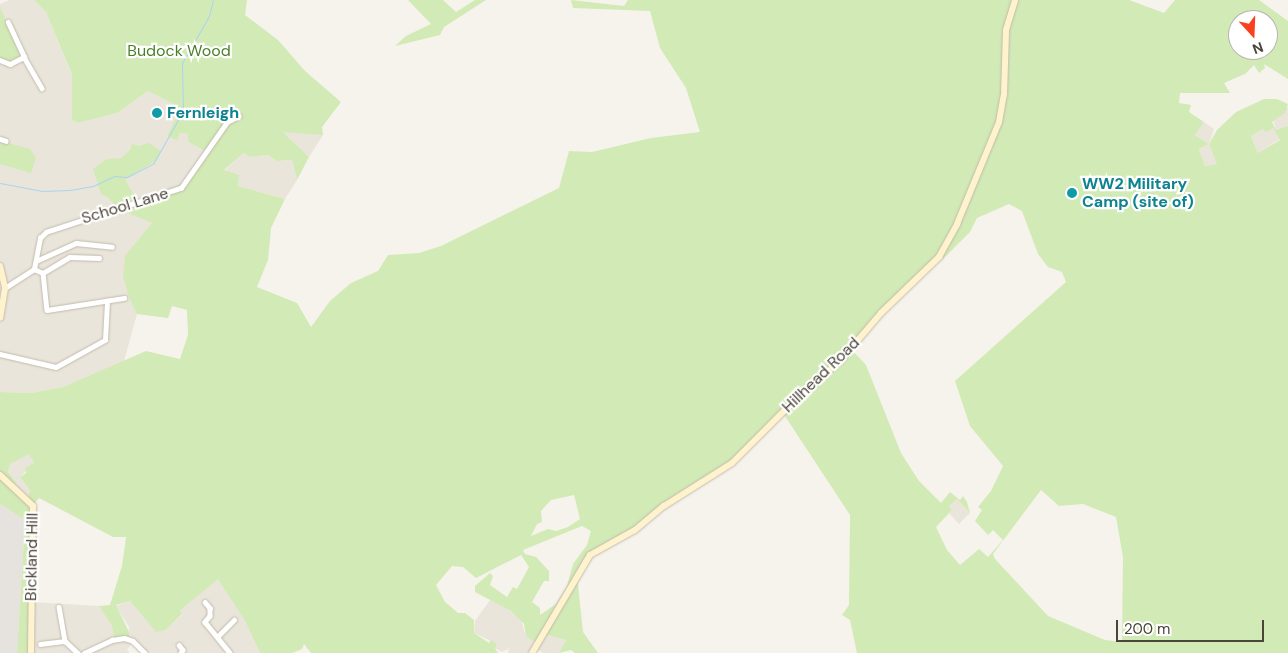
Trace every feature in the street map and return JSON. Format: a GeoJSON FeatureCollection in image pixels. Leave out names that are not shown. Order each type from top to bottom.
{"type":"FeatureCollection","features":[{"type":"Feature","properties":{"kind":"street","name":"Hillhead Road"},"geometry":{"type":"LineString","coordinates":[[532,653],[590,555],[635,530],[664,506],[732,464],[784,411],[840,362],[881,313],[939,257],[956,227],[999,122],[1004,92],[1006,30],[1015,0]]}},
{"type":"Feature","properties":{"kind":"street"},"geometry":{"type":"LineString","coordinates":[[8,22],[24,57],[42,88]]}},
{"type":"Feature","properties":{"kind":"street"},"geometry":{"type":"LineString","coordinates":[[0,60],[10,64],[24,57]]}},
{"type":"Feature","properties":{"kind":"street","name":"School Lane"},"geometry":{"type":"LineString","coordinates":[[34,269],[40,238],[52,229],[148,201],[180,188],[228,122],[239,116]]}},
{"type":"Feature","properties":{"kind":"street"},"geometry":{"type":"LineString","coordinates":[[0,139],[6,140]]}},
{"type":"Feature","properties":{"kind":"street"},"geometry":{"type":"LineString","coordinates":[[36,261],[76,243],[112,247]]}},
{"type":"Feature","properties":{"kind":"street"},"geometry":{"type":"LineString","coordinates":[[43,273],[68,256],[96,256]]}},
{"type":"Feature","properties":{"kind":"street"},"geometry":{"type":"LineString","coordinates":[[0,266],[5,288],[0,318]]}},
{"type":"Feature","properties":{"kind":"street"},"geometry":{"type":"LineString","coordinates":[[5,288],[34,269],[43,273]]}},
{"type":"Feature","properties":{"kind":"street"},"geometry":{"type":"LineString","coordinates":[[43,273],[47,310],[124,298]]}},
{"type":"Feature","properties":{"kind":"street"},"geometry":{"type":"LineString","coordinates":[[0,354],[56,367],[105,340],[107,301]]}},
{"type":"Feature","properties":{"kind":"street","name":"Bickland Hill"},"geometry":{"type":"LineString","coordinates":[[0,475],[33,506],[31,653]]}},
{"type":"Feature","properties":{"kind":"street"},"geometry":{"type":"LineString","coordinates":[[205,602],[210,608],[210,616],[205,622],[230,653]]}},
{"type":"Feature","properties":{"kind":"street"},"geometry":{"type":"LineString","coordinates":[[59,607],[65,641],[78,653]]}},
{"type":"Feature","properties":{"kind":"street"},"geometry":{"type":"LineString","coordinates":[[217,636],[234,620]]}},
{"type":"Feature","properties":{"kind":"street"},"geometry":{"type":"LineString","coordinates":[[84,653],[98,651],[112,640],[124,638],[134,641],[145,653]]}},
{"type":"Feature","properties":{"kind":"street"},"geometry":{"type":"LineString","coordinates":[[40,644],[65,641]]}},
{"type":"Feature","properties":{"kind":"street"},"geometry":{"type":"LineString","coordinates":[[179,645],[183,650],[182,653]]}},
{"type":"Feature","properties":{"kind":"shaded area"},"geometry":{"type":"Polygon","coordinates":[[[9,0],[34,0],[46,12],[72,76],[72,120],[78,123],[117,113],[148,91],[181,108],[174,123],[180,133],[188,134],[188,142],[207,152],[180,187],[119,209],[153,223],[130,300],[137,314],[124,361],[63,387],[31,393],[0,392],[0,4],[9,0]]]}},
{"type":"Feature","properties":{"kind":"shaded area"},"geometry":{"type":"Polygon","coordinates":[[[1288,107],[1288,126],[1276,131],[1273,119],[1288,107]]]}},
{"type":"Feature","properties":{"kind":"shaded area"},"geometry":{"type":"Polygon","coordinates":[[[1204,122],[1214,129],[1209,144],[1195,135],[1204,122]]]}},
{"type":"Feature","properties":{"kind":"shaded area"},"geometry":{"type":"Polygon","coordinates":[[[1273,128],[1280,139],[1258,153],[1251,136],[1263,129],[1273,128]]]}},
{"type":"Feature","properties":{"kind":"shaded area"},"geometry":{"type":"Polygon","coordinates":[[[283,132],[317,132],[323,135],[309,157],[283,132]]]}},
{"type":"Feature","properties":{"kind":"shaded area"},"geometry":{"type":"Polygon","coordinates":[[[1209,144],[1218,164],[1205,166],[1199,149],[1209,144]]]}},
{"type":"Feature","properties":{"kind":"shaded area"},"geometry":{"type":"Polygon","coordinates":[[[244,153],[250,157],[268,155],[277,161],[292,160],[297,180],[285,199],[237,186],[224,171],[244,153]]]}},
{"type":"Feature","properties":{"kind":"shaded area"},"geometry":{"type":"Polygon","coordinates":[[[29,453],[34,463],[20,477],[30,490],[28,498],[13,486],[8,472],[9,464],[29,453]]]}},
{"type":"Feature","properties":{"kind":"shaded area"},"geometry":{"type":"Polygon","coordinates":[[[957,499],[970,513],[959,524],[949,513],[952,510],[949,506],[957,499]]]}},
{"type":"Feature","properties":{"kind":"shaded area"},"geometry":{"type":"Polygon","coordinates":[[[0,504],[25,520],[17,653],[0,653],[0,504]]]}},
{"type":"Feature","properties":{"kind":"shaded area"},"geometry":{"type":"Polygon","coordinates":[[[218,578],[245,621],[260,653],[145,653],[133,641],[127,650],[130,653],[31,653],[32,602],[99,606],[112,626],[114,639],[129,639],[129,627],[116,606],[130,601],[156,631],[166,630],[182,615],[180,611],[184,607],[218,578]]]}},
{"type":"Feature","properties":{"kind":"shaded area"},"geometry":{"type":"Polygon","coordinates":[[[490,600],[507,608],[521,620],[526,636],[544,634],[566,640],[559,653],[543,653],[535,648],[532,653],[508,653],[509,648],[502,652],[495,648],[497,644],[474,633],[475,621],[490,600]]]}},
{"type":"Feature","properties":{"kind":"green space","name":"Budock Wood"},"geometry":{"type":"Polygon","coordinates":[[[34,0],[247,0],[245,15],[278,40],[305,71],[341,102],[322,127],[323,135],[283,132],[309,157],[297,180],[292,160],[277,161],[268,155],[250,157],[244,153],[224,170],[239,175],[238,186],[285,199],[271,228],[268,260],[257,287],[297,303],[311,327],[330,301],[351,283],[378,271],[388,255],[419,253],[441,246],[559,188],[569,151],[592,152],[651,138],[700,132],[686,88],[660,48],[650,11],[573,8],[571,0],[624,6],[628,0],[1129,0],[1164,13],[1175,0],[1259,0],[1273,10],[1228,10],[1228,60],[1278,60],[1278,14],[1288,21],[1288,79],[1264,64],[1265,68],[1259,73],[1254,65],[1245,74],[1224,83],[1230,93],[1180,93],[1179,103],[1191,105],[1189,112],[1204,122],[1195,135],[1209,144],[1217,130],[1236,112],[1264,99],[1277,99],[1288,104],[1285,113],[1272,122],[1276,130],[1288,126],[1288,653],[857,653],[850,620],[842,615],[849,605],[850,515],[783,413],[735,460],[642,524],[598,549],[577,575],[583,632],[598,653],[575,653],[571,650],[559,653],[566,640],[544,634],[538,644],[526,636],[524,624],[511,611],[475,592],[475,586],[490,573],[493,576],[490,585],[507,597],[513,587],[517,589],[529,567],[521,555],[476,578],[463,567],[452,566],[436,585],[445,602],[458,613],[465,613],[474,620],[474,633],[489,643],[491,640],[497,644],[495,648],[498,653],[311,653],[304,644],[302,649],[292,653],[260,653],[245,621],[218,579],[184,607],[180,611],[182,614],[166,630],[156,632],[130,601],[116,605],[129,632],[129,639],[114,639],[112,626],[99,606],[110,605],[122,566],[126,537],[113,537],[39,498],[33,505],[31,653],[17,653],[25,520],[0,504],[0,392],[31,393],[63,387],[146,351],[180,359],[188,335],[187,310],[172,306],[168,318],[137,314],[130,300],[123,276],[125,256],[152,223],[122,211],[181,190],[209,153],[188,142],[188,134],[180,133],[177,140],[167,136],[181,108],[148,91],[117,113],[78,123],[72,120],[72,75],[46,12],[34,0]],[[1273,128],[1266,132],[1263,129],[1251,136],[1258,153],[1280,140],[1273,128]],[[1209,144],[1199,149],[1205,166],[1217,164],[1209,144]],[[1009,204],[977,218],[970,232],[943,259],[928,267],[851,349],[866,365],[901,453],[919,481],[941,503],[950,492],[960,500],[963,496],[967,502],[970,513],[957,499],[949,506],[952,510],[936,527],[947,550],[960,565],[979,549],[988,557],[1003,540],[993,530],[988,535],[975,521],[982,510],[978,507],[991,491],[1003,466],[970,426],[955,381],[1066,282],[1062,272],[1048,267],[1038,254],[1022,211],[1009,204]],[[29,454],[10,464],[8,472],[16,483],[13,486],[28,498],[30,490],[20,477],[26,473],[25,468],[34,463],[29,454]],[[1041,490],[993,554],[995,559],[1048,616],[1105,640],[1122,642],[1123,557],[1116,517],[1083,504],[1059,506],[1041,490]],[[574,495],[551,500],[541,511],[542,522],[537,524],[531,536],[548,529],[556,531],[568,527],[580,519],[574,495]],[[582,526],[523,550],[525,554],[536,557],[549,571],[549,581],[544,581],[532,602],[540,608],[540,615],[556,604],[567,586],[573,564],[587,545],[591,531],[582,526]]]}},
{"type":"Feature","properties":{"kind":"green space"},"geometry":{"type":"Polygon","coordinates":[[[408,0],[443,0],[456,12],[475,0],[486,0],[444,27],[440,35],[395,46],[406,36],[431,24],[408,0]]]}},
{"type":"Feature","properties":{"kind":"green space"},"geometry":{"type":"Polygon","coordinates":[[[0,7],[22,56],[9,63],[0,59],[0,7]]]}},
{"type":"Feature","properties":{"kind":"green space"},"geometry":{"type":"Polygon","coordinates":[[[0,141],[30,149],[36,158],[31,173],[0,164],[0,141]]]}},
{"type":"Feature","properties":{"kind":"green space"},"geometry":{"type":"Polygon","coordinates":[[[149,143],[161,151],[157,160],[125,180],[139,203],[118,209],[108,197],[101,194],[93,169],[107,159],[121,158],[131,149],[131,144],[139,146],[149,143]]]}},
{"type":"Feature","properties":{"kind":"waterway"},"geometry":{"type":"LineString","coordinates":[[0,183],[42,191],[70,190],[93,186],[114,176],[127,177],[153,164],[183,111],[182,63],[209,16],[213,0]]}},
{"type":"Feature","properties":{"kind":"place","name":"Fernleigh"},"geometry":{"type":"Point","coordinates":[157,113]}},
{"type":"Feature","properties":{"kind":"place","name":"WW2 Military Camp (site of)"},"geometry":{"type":"Point","coordinates":[1072,193]}}]}
